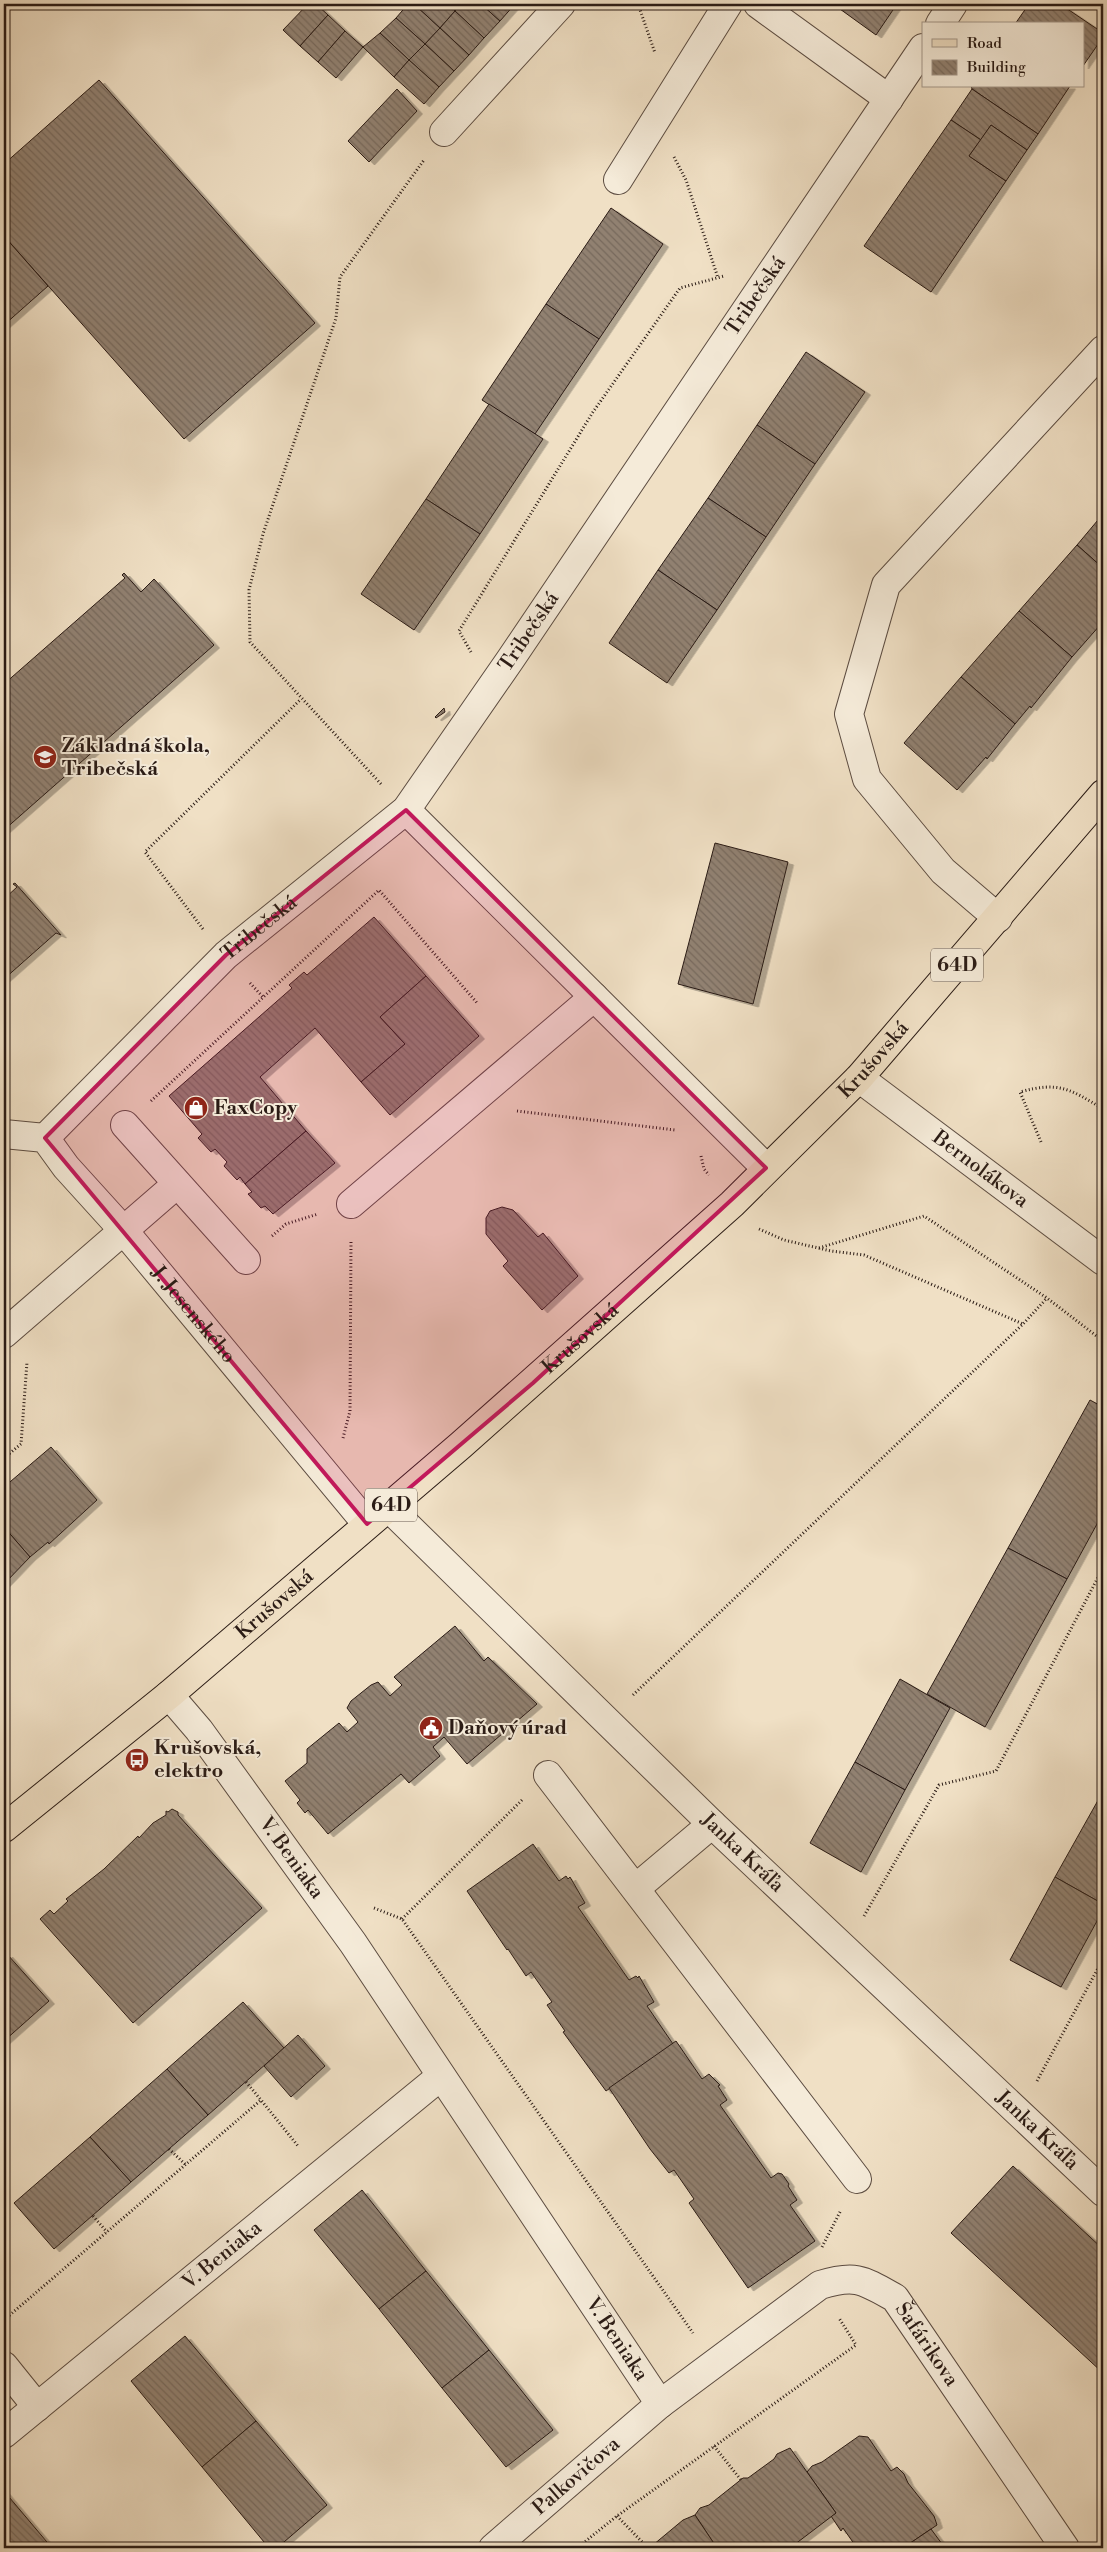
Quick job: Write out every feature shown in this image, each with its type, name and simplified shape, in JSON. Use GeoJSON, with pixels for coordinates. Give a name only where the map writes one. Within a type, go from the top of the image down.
{"type":"FeatureCollection","features":[{"type":"Feature","properties":{"kind":"main road","name":"Krušovská"},"geometry":{"type":"LineString","coordinates":[[4,1828],[170,1695],[533,1383],[732,1204],[766,1168],[859,1078],[1103,794]]}},
{"type":"Feature","properties":{"kind":"street"},"geometry":{"type":"LineString","coordinates":[[444,132],[561,4]]}},
{"type":"Feature","properties":{"kind":"street"},"geometry":{"type":"LineString","coordinates":[[618,180],[728,4]]}},
{"type":"Feature","properties":{"kind":"street"},"geometry":{"type":"LineString","coordinates":[[758,4],[889,99]]}},
{"type":"Feature","properties":{"kind":"street"},"geometry":{"type":"LineString","coordinates":[[941,22],[953,4]]}},
{"type":"Feature","properties":{"kind":"street","name":"Tribečská"},"geometry":{"type":"LineString","coordinates":[[45,1138],[226,955],[406,810],[516,652],[922,50]]}},
{"type":"Feature","properties":{"kind":"street"},"geometry":{"type":"LineString","coordinates":[[998,918],[943,871],[867,778],[849,714],[886,585],[1103,350]]}},
{"type":"Feature","properties":{"kind":"street"},"geometry":{"type":"LineString","coordinates":[[406,810],[766,1168]]}},
{"type":"Feature","properties":{"kind":"street"},"geometry":{"type":"LineString","coordinates":[[351,1204],[594,997]]}},
{"type":"Feature","properties":{"kind":"street","name":"Bernolákova"},"geometry":{"type":"LineString","coordinates":[[859,1078],[1103,1261]]}},
{"type":"Feature","properties":{"kind":"street"},"geometry":{"type":"LineString","coordinates":[[125,1125],[246,1260]]}},
{"type":"Feature","properties":{"kind":"street"},"geometry":{"type":"LineString","coordinates":[[4,1134],[45,1138]]}},
{"type":"Feature","properties":{"kind":"street","name":"J. Jesenského"},"geometry":{"type":"LineString","coordinates":[[45,1138],[66,1167],[124,1231],[368,1524]]}},
{"type":"Feature","properties":{"kind":"street"},"geometry":{"type":"LineString","coordinates":[[4,1334],[177,1184]]}},
{"type":"Feature","properties":{"kind":"street","name":"Janka Kráľa"},"geometry":{"type":"LineString","coordinates":[[388,1507],[712,1824],[1103,2192]]}},
{"type":"Feature","properties":{"kind":"street","name":"V. Beniaka"},"geometry":{"type":"LineString","coordinates":[[170,1695],[199,1730],[353,1943],[660,2404]]}},
{"type":"Feature","properties":{"kind":"street"},"geometry":{"type":"LineString","coordinates":[[548,1775],[856,2179]]}},
{"type":"Feature","properties":{"kind":"street"},"geometry":{"type":"LineString","coordinates":[[636,1888],[712,1824]]}},
{"type":"Feature","properties":{"kind":"street","name":"V. Beniaka"},"geometry":{"type":"LineString","coordinates":[[4,2434],[441,2076]]}},
{"type":"Feature","properties":{"kind":"street","name":"Šafárikova"},"geometry":{"type":"LineString","coordinates":[[660,2404],[820,2285],[844,2278],[868,2283],[895,2298],[1065,2548]]}},
{"type":"Feature","properties":{"kind":"street"},"geometry":{"type":"LineString","coordinates":[[4,2366],[37,2407]]}},
{"type":"Feature","properties":{"kind":"street","name":"Palkovičova"},"geometry":{"type":"LineString","coordinates":[[493,2548],[660,2404]]}},
{"type":"Feature","properties":{"kind":"path"},"geometry":{"type":"LineString","coordinates":[[655,121],[686,180],[718,278]]}},
{"type":"Feature","properties":{"kind":"path"},"geometry":{"type":"LineString","coordinates":[[406,810],[250,642],[249,590],[262,534],[336,318],[340,277],[444,132]]}},
{"type":"Feature","properties":{"kind":"path"},"geometry":{"type":"LineString","coordinates":[[472,654],[459,631],[593,412],[680,288],[729,274]]}},
{"type":"Feature","properties":{"kind":"path"},"geometry":{"type":"LineString","coordinates":[[203,929],[145,852],[301,699]]}},
{"type":"Feature","properties":{"kind":"path"},"geometry":{"type":"LineString","coordinates":[[125,1125],[378,890],[478,1004]]}},
{"type":"Feature","properties":{"kind":"path"},"geometry":{"type":"LineString","coordinates":[[241,987],[248,980],[263,997]]}},
{"type":"Feature","properties":{"kind":"path"},"geometry":{"type":"LineString","coordinates":[[1041,1142],[1020,1092],[1044,1086],[1072,1090],[1103,1109]]}},
{"type":"Feature","properties":{"kind":"path"},"geometry":{"type":"LineString","coordinates":[[467,1105],[682,1131]]}},
{"type":"Feature","properties":{"kind":"path"},"geometry":{"type":"LineString","coordinates":[[701,1154],[704,1168]]}},
{"type":"Feature","properties":{"kind":"path"},"geometry":{"type":"LineString","coordinates":[[340,1447],[350,1411],[351,1204]]}},
{"type":"Feature","properties":{"kind":"path"},"geometry":{"type":"LineString","coordinates":[[818,1248],[924,1216],[1047,1298],[1103,1341]]}},
{"type":"Feature","properties":{"kind":"path"},"geometry":{"type":"LineString","coordinates":[[762,1231],[784,1240],[818,1248],[864,1255],[1023,1324]]}},
{"type":"Feature","properties":{"kind":"path"},"geometry":{"type":"LineString","coordinates":[[606,1721],[1023,1324],[1047,1298]]}},
{"type":"Feature","properties":{"kind":"path"},"geometry":{"type":"LineString","coordinates":[[4,1458],[21,1444],[28,1355]]}},
{"type":"Feature","properties":{"kind":"path"},"geometry":{"type":"LineString","coordinates":[[863,1918],[939,1785],[996,1771],[1103,1568]]}},
{"type":"Feature","properties":{"kind":"path"},"geometry":{"type":"LineString","coordinates":[[402,1919],[548,1775]]}},
{"type":"Feature","properties":{"kind":"path"},"geometry":{"type":"LineString","coordinates":[[369,1906],[402,1919],[696,2338]]}},
{"type":"Feature","properties":{"kind":"path"},"geometry":{"type":"LineString","coordinates":[[1037,2081],[1103,1959]]}},
{"type":"Feature","properties":{"kind":"path"},"geometry":{"type":"LineString","coordinates":[[246,2082],[321,2174]]}},
{"type":"Feature","properties":{"kind":"path"},"geometry":{"type":"LineString","coordinates":[[4,2320],[261,2100]]}},
{"type":"Feature","properties":{"kind":"path"},"geometry":{"type":"LineString","coordinates":[[170,2149],[186,2165]]}},
{"type":"Feature","properties":{"kind":"path"},"geometry":{"type":"LineString","coordinates":[[822,2248],[856,2179]]}},
{"type":"Feature","properties":{"kind":"path"},"geometry":{"type":"LineString","coordinates":[[93,2216],[107,2232]]}},
{"type":"Feature","properties":{"kind":"path"},"geometry":{"type":"LineString","coordinates":[[577,2548],[617,2516],[856,2345]]}},
{"type":"Feature","properties":{"kind":"path"},"geometry":{"type":"LineString","coordinates":[[714,2446],[741,2480]]}},
{"type":"Feature","properties":{"kind":"path"},"geometry":{"type":"LineString","coordinates":[[617,2516],[646,2546]]}},
{"type":"Feature","properties":{"kind":"highlighted area"},"geometry":{"type":"Polygon","coordinates":[[[406,810],[766,1168],[533,1383],[367,1524],[45,1138],[226,955],[406,810]]]}},
{"type":"Feature","properties":{"kind":"building"},"geometry":{"type":"Polygon","coordinates":[[[308,4],[316,4],[328,15],[300,46],[283,30],[308,4]]]}},
{"type":"Feature","properties":{"kind":"building"},"geometry":{"type":"Polygon","coordinates":[[[408,4],[414,4],[440,28],[425,44],[396,18],[408,4]]]}},
{"type":"Feature","properties":{"kind":"building"},"geometry":{"type":"Polygon","coordinates":[[[414,4],[448,4],[455,11],[440,28],[414,4]]]}},
{"type":"Feature","properties":{"kind":"building"},"geometry":{"type":"Polygon","coordinates":[[[448,4],[462,4],[455,11],[448,4]]]}},
{"type":"Feature","properties":{"kind":"building"},"geometry":{"type":"Polygon","coordinates":[[[462,4],[481,4],[500,21],[484,38],[455,11],[462,4]]]}},
{"type":"Feature","properties":{"kind":"building"},"geometry":{"type":"Polygon","coordinates":[[[481,4],[515,4],[500,21],[481,4]]]}},
{"type":"Feature","properties":{"kind":"building"},"geometry":{"type":"Polygon","coordinates":[[[833,4],[897,4],[876,35],[833,4]]]}},
{"type":"Feature","properties":{"kind":"building"},"geometry":{"type":"Polygon","coordinates":[[[1029,4],[1060,4],[1103,33],[1103,37],[1084,65],[1084,22],[1016,22],[1029,4]]]}},
{"type":"Feature","properties":{"kind":"building"},"geometry":{"type":"Polygon","coordinates":[[[455,11],[484,38],[469,55],[440,28],[455,11]]]}},
{"type":"Feature","properties":{"kind":"building"},"geometry":{"type":"Polygon","coordinates":[[[328,15],[345,31],[318,62],[300,46],[328,15]]]}},
{"type":"Feature","properties":{"kind":"building"},"geometry":{"type":"Polygon","coordinates":[[[396,18],[425,44],[409,60],[380,33],[396,18]]]}},
{"type":"Feature","properties":{"kind":"building"},"geometry":{"type":"Polygon","coordinates":[[[440,28],[469,55],[454,71],[425,44],[440,28]]]}},
{"type":"Feature","properties":{"kind":"building"},"geometry":{"type":"Polygon","coordinates":[[[345,31],[363,47],[336,78],[318,62],[345,31]]]}},
{"type":"Feature","properties":{"kind":"building"},"geometry":{"type":"Polygon","coordinates":[[[380,33],[409,60],[394,77],[363,47],[380,33]]]}},
{"type":"Feature","properties":{"kind":"building"},"geometry":{"type":"Polygon","coordinates":[[[425,44],[454,71],[439,87],[409,60],[425,44]]]}},
{"type":"Feature","properties":{"kind":"building"},"geometry":{"type":"Polygon","coordinates":[[[409,60],[439,87],[424,104],[394,77],[409,60]]]}},
{"type":"Feature","properties":{"kind":"building"},"geometry":{"type":"Polygon","coordinates":[[[99,80],[315,323],[184,439],[4,236],[4,164],[99,80]]]}},
{"type":"Feature","properties":{"kind":"building"},"geometry":{"type":"Polygon","coordinates":[[[972,88],[1069,88],[1038,134],[972,88]]]}},
{"type":"Feature","properties":{"kind":"building"},"geometry":{"type":"Polygon","coordinates":[[[397,89],[417,111],[369,162],[348,141],[397,89]]]}},
{"type":"Feature","properties":{"kind":"building"},"geometry":{"type":"Polygon","coordinates":[[[972,89],[1038,134],[1027,150],[991,125],[981,140],[951,120],[972,89]]]}},
{"type":"Feature","properties":{"kind":"building"},"geometry":{"type":"Polygon","coordinates":[[[951,120],[981,140],[969,156],[1006,181],[931,292],[864,246],[951,120]]]}},
{"type":"Feature","properties":{"kind":"building"},"geometry":{"type":"Polygon","coordinates":[[[991,125],[1027,150],[1006,181],[969,156],[991,125]]]}},
{"type":"Feature","properties":{"kind":"building"},"geometry":{"type":"Polygon","coordinates":[[[611,208],[663,244],[599,339],[546,304],[611,208]]]}},
{"type":"Feature","properties":{"kind":"building"},"geometry":{"type":"Polygon","coordinates":[[[4,236],[48,286],[4,325],[4,236]]]}},
{"type":"Feature","properties":{"kind":"building"},"geometry":{"type":"Polygon","coordinates":[[[546,304],[599,339],[535,434],[482,400],[546,304]]]}},
{"type":"Feature","properties":{"kind":"building"},"geometry":{"type":"Polygon","coordinates":[[[806,352],[865,392],[815,464],[757,425],[806,352]]]}},
{"type":"Feature","properties":{"kind":"building"},"geometry":{"type":"Polygon","coordinates":[[[489,404],[543,439],[480,534],[426,499],[489,404]]]}},
{"type":"Feature","properties":{"kind":"building"},"geometry":{"type":"Polygon","coordinates":[[[757,425],[815,464],[766,537],[708,498],[757,425]]]}},
{"type":"Feature","properties":{"kind":"building"},"geometry":{"type":"Polygon","coordinates":[[[708,498],[766,537],[717,610],[658,570],[708,498]]]}},
{"type":"Feature","properties":{"kind":"building"},"geometry":{"type":"Polygon","coordinates":[[[426,499],[480,534],[414,630],[361,594],[426,499]]]}},
{"type":"Feature","properties":{"kind":"building"},"geometry":{"type":"Polygon","coordinates":[[[1103,514],[1103,568],[1077,545],[1103,514]]]}},
{"type":"Feature","properties":{"kind":"building"},"geometry":{"type":"Polygon","coordinates":[[[1077,545],[1103,568],[1103,625],[1101,624],[1072,657],[1019,611],[1077,545]]]}},
{"type":"Feature","properties":{"kind":"building"},"geometry":{"type":"Polygon","coordinates":[[[658,570],[717,610],[667,683],[609,643],[658,570]]]}},
{"type":"Feature","properties":{"kind":"building","name":"Základná škola, Tribečská"},"geometry":{"type":"Polygon","coordinates":[[[124,573],[141,592],[154,579],[214,645],[4,830],[4,684],[125,578],[122,575],[124,573]]]}},
{"type":"Feature","properties":{"kind":"building"},"geometry":{"type":"Polygon","coordinates":[[[1019,611],[1072,657],[1031,708],[1030,706],[1015,724],[961,677],[1019,611]]]}},
{"type":"Feature","properties":{"kind":"building"},"geometry":{"type":"Polygon","coordinates":[[[961,677],[1015,724],[987,759],[986,757],[957,790],[904,743],[961,677]]]}},
{"type":"Feature","properties":{"kind":"building"},"geometry":{"type":"Polygon","coordinates":[[[444,708],[445,712],[436,718],[435,717],[444,708]]]}},
{"type":"Feature","properties":{"kind":"building"},"geometry":{"type":"Polygon","coordinates":[[[715,843],[788,862],[753,1004],[678,984],[715,843]]]}},
{"type":"Feature","properties":{"kind":"building"},"geometry":{"type":"Polygon","coordinates":[[[15,883],[61,935],[56,933],[4,979],[4,899],[17,887],[13,884],[15,883]]]}},
{"type":"Feature","properties":{"kind":"building"},"geometry":{"type":"Polygon","coordinates":[[[374,917],[426,976],[380,1017],[405,1044],[361,1082],[315,1028],[260,1077],[306,1131],[245,1184],[240,1177],[237,1180],[224,1166],[227,1162],[215,1149],[211,1152],[198,1138],[202,1134],[169,1096],[292,988],[289,985],[304,972],[307,975],[374,917]]]}},
{"type":"Feature","properties":{"kind":"building"},"geometry":{"type":"Polygon","coordinates":[[[426,976],[479,1036],[390,1115],[361,1082],[405,1044],[380,1017],[426,976]]]}},
{"type":"Feature","properties":{"kind":"building"},"geometry":{"type":"Polygon","coordinates":[[[306,1131],[335,1163],[273,1214],[265,1206],[261,1208],[248,1194],[252,1192],[245,1184],[306,1131]]]}},
{"type":"Feature","properties":{"kind":"building"},"geometry":{"type":"Polygon","coordinates":[[[502,1207],[513,1210],[538,1237],[543,1233],[578,1276],[542,1310],[503,1266],[508,1261],[486,1234],[486,1218],[490,1211],[502,1207]]]}},
{"type":"Feature","properties":{"kind":"building"},"geometry":{"type":"Polygon","coordinates":[[[1090,1400],[1103,1407],[1103,1513],[1067,1579],[1008,1548],[1090,1400]]]}},
{"type":"Feature","properties":{"kind":"building"},"geometry":{"type":"Polygon","coordinates":[[[51,1447],[97,1500],[49,1544],[48,1542],[30,1557],[4,1527],[4,1487],[51,1447]]]}},
{"type":"Feature","properties":{"kind":"building"},"geometry":{"type":"Polygon","coordinates":[[[4,1527],[30,1557],[4,1584],[4,1527]]]}},
{"type":"Feature","properties":{"kind":"building"},"geometry":{"type":"Polygon","coordinates":[[[1008,1548],[1067,1579],[985,1727],[927,1694],[1008,1548]]]}},
{"type":"Feature","properties":{"kind":"building","name":"Daňový úrad"},"geometry":{"type":"Polygon","coordinates":[[[455,1626],[484,1661],[488,1657],[537,1704],[467,1764],[444,1737],[433,1747],[440,1756],[409,1783],[401,1774],[328,1834],[308,1810],[305,1813],[297,1803],[300,1800],[285,1781],[307,1763],[307,1749],[339,1723],[347,1732],[358,1722],[347,1708],[351,1701],[371,1685],[378,1682],[390,1696],[402,1685],[394,1677],[455,1626]]]}},
{"type":"Feature","properties":{"kind":"building"},"geometry":{"type":"Polygon","coordinates":[[[900,1679],[950,1708],[905,1790],[855,1762],[900,1679]]]}},
{"type":"Feature","properties":{"kind":"building"},"geometry":{"type":"Polygon","coordinates":[[[855,1762],[905,1790],[861,1872],[810,1843],[855,1762]]]}},
{"type":"Feature","properties":{"kind":"building"},"geometry":{"type":"Polygon","coordinates":[[[1101,1795],[1103,1796],[1103,1904],[1055,1877],[1101,1795]]]}},
{"type":"Feature","properties":{"kind":"building"},"geometry":{"type":"Polygon","coordinates":[[[172,1809],[178,1812],[178,1815],[262,1908],[133,2023],[40,1919],[50,1910],[54,1914],[68,1901],[66,1899],[104,1869],[153,1823],[166,1815],[166,1811],[168,1812],[172,1809]]]}},
{"type":"Feature","properties":{"kind":"building"},"geometry":{"type":"Polygon","coordinates":[[[533,1844],[559,1881],[566,1876],[568,1879],[570,1877],[585,1903],[578,1907],[629,1980],[639,1976],[654,2002],[647,2006],[673,2044],[606,2091],[563,2032],[565,2031],[547,2005],[552,2002],[531,1972],[526,1976],[467,1891],[533,1844]]]}},
{"type":"Feature","properties":{"kind":"building"},"geometry":{"type":"Polygon","coordinates":[[[1055,1877],[1103,1904],[1103,1910],[1061,1987],[1010,1960],[1055,1877]]]}},
{"type":"Feature","properties":{"kind":"building"},"geometry":{"type":"Polygon","coordinates":[[[7,1954],[49,2001],[4,2041],[4,1958],[7,1954]]]}},
{"type":"Feature","properties":{"kind":"building"},"geometry":{"type":"Polygon","coordinates":[[[243,2002],[284,2048],[208,2115],[167,2069],[243,2002]]]}},
{"type":"Feature","properties":{"kind":"building"},"geometry":{"type":"Polygon","coordinates":[[[298,2035],[325,2066],[291,2097],[264,2066],[298,2035]]]}},
{"type":"Feature","properties":{"kind":"building"},"geometry":{"type":"Polygon","coordinates":[[[676,2041],[702,2079],[709,2074],[720,2085],[718,2086],[727,2100],[720,2105],[771,2178],[778,2173],[782,2174],[789,2184],[788,2186],[797,2200],[790,2205],[815,2241],[748,2288],[689,2203],[694,2199],[674,2170],[669,2173],[650,2149],[609,2088],[676,2041]]]}},
{"type":"Feature","properties":{"kind":"building"},"geometry":{"type":"Polygon","coordinates":[[[167,2069],[208,2115],[131,2182],[90,2137],[167,2069]]]}},
{"type":"Feature","properties":{"kind":"building"},"geometry":{"type":"Polygon","coordinates":[[[90,2137],[131,2182],[54,2249],[14,2203],[90,2137]]]}},
{"type":"Feature","properties":{"kind":"building"},"geometry":{"type":"Polygon","coordinates":[[[1013,2166],[1103,2249],[1103,2373],[951,2233],[1013,2166]]]}},
{"type":"Feature","properties":{"kind":"building"},"geometry":{"type":"Polygon","coordinates":[[[362,2190],[426,2271],[379,2309],[314,2230],[362,2190]]]}},
{"type":"Feature","properties":{"kind":"building"},"geometry":{"type":"Polygon","coordinates":[[[426,2271],[489,2350],[442,2388],[379,2309],[426,2271]]]}},
{"type":"Feature","properties":{"kind":"building"},"geometry":{"type":"Polygon","coordinates":[[[185,2336],[256,2421],[202,2467],[131,2381],[185,2336]]]}},
{"type":"Feature","properties":{"kind":"building"},"geometry":{"type":"Polygon","coordinates":[[[489,2350],[553,2430],[506,2467],[442,2388],[489,2350]]]}},
{"type":"Feature","properties":{"kind":"building"},"geometry":{"type":"Polygon","coordinates":[[[256,2421],[327,2505],[277,2548],[269,2548],[202,2467],[256,2421]]]}},
{"type":"Feature","properties":{"kind":"building"},"geometry":{"type":"Polygon","coordinates":[[[859,2436],[868,2437],[891,2471],[897,2467],[904,2474],[908,2483],[934,2516],[937,2525],[903,2548],[857,2548],[843,2528],[841,2531],[831,2516],[836,2513],[807,2472],[812,2466],[822,2462],[859,2436]]]}},
{"type":"Feature","properties":{"kind":"building"},"geometry":{"type":"Polygon","coordinates":[[[790,2448],[836,2513],[790,2548],[717,2548],[695,2515],[700,2508],[709,2505],[743,2478],[748,2478],[774,2459],[777,2454],[790,2448]]]}},
{"type":"Feature","properties":{"kind":"building"},"geometry":{"type":"Polygon","coordinates":[[[4,2491],[52,2548],[4,2548],[4,2491]]]}},
{"type":"Feature","properties":{"kind":"building"},"geometry":{"type":"Polygon","coordinates":[[[695,2515],[717,2548],[644,2548],[653,2545],[683,2520],[695,2515]]]}},
{"type":"Feature","properties":{"kind":"building"},"geometry":{"type":"Polygon","coordinates":[[[931,2529],[945,2548],[903,2548],[931,2529]]]}},
{"type":"Feature","properties":{"kind":"place","name":"Základná škola, Tribečská"},"geometry":{"type":"Point","coordinates":[45,757]}},
{"type":"Feature","properties":{"kind":"place","name":"FaxCopy"},"geometry":{"type":"Point","coordinates":[196,1108]}},
{"type":"Feature","properties":{"kind":"place","name":"Daňový úrad"},"geometry":{"type":"Point","coordinates":[431,1728]}},
{"type":"Feature","properties":{"kind":"place","name":"Krušovská, elektro"},"geometry":{"type":"Point","coordinates":[137,1760]}}]}
